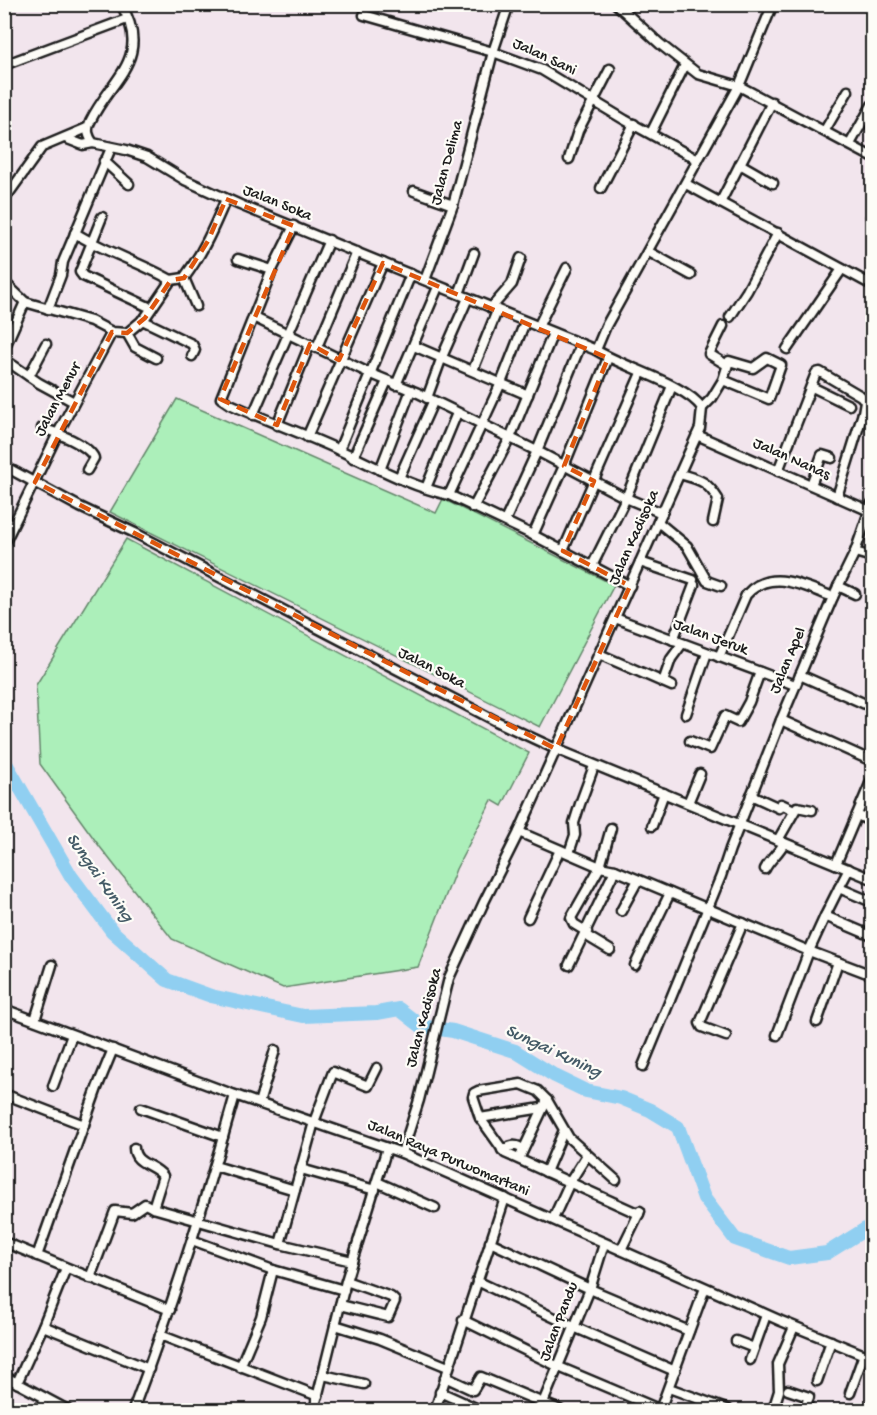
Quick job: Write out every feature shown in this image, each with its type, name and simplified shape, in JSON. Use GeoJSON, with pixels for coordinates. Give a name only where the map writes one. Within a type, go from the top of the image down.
{"type":"FeatureCollection","features":[{"type":"Feature","properties":{"kind":"street"},"geometry":{"type":"LineString","coordinates":[[93,144],[88,137],[87,128],[93,115],[127,66],[133,51],[133,37],[121,4]]}},
{"type":"Feature","properties":{"kind":"street","name":"Jalan Delima"},"geometry":{"type":"LineString","coordinates":[[425,280],[453,205],[493,52],[509,4]]}},
{"type":"Feature","properties":{"kind":"street"},"geometry":{"type":"LineString","coordinates":[[616,4],[698,74],[739,86],[873,157]]}},
{"type":"Feature","properties":{"kind":"street"},"geometry":{"type":"LineString","coordinates":[[723,380],[769,399],[781,365],[767,358],[753,368],[729,362],[723,380],[712,398],[702,408],[689,395],[608,358],[596,350],[606,326],[739,86],[773,4]]}},
{"type":"Feature","properties":{"kind":"street","name":"Jalan Sani"},"geometry":{"type":"LineString","coordinates":[[364,15],[493,52],[542,70],[698,160]]}},
{"type":"Feature","properties":{"kind":"street"},"geometry":{"type":"LineString","coordinates":[[4,65],[127,20]]}},
{"type":"Feature","properties":{"kind":"street"},"geometry":{"type":"LineString","coordinates":[[651,133],[685,65]]}},
{"type":"Feature","properties":{"kind":"street"},"geometry":{"type":"LineString","coordinates":[[569,159],[578,131],[610,69]]}},
{"type":"Feature","properties":{"kind":"street"},"geometry":{"type":"LineString","coordinates":[[825,130],[848,92]]}},
{"type":"Feature","properties":{"kind":"street"},"geometry":{"type":"LineString","coordinates":[[720,203],[772,102]]}},
{"type":"Feature","properties":{"kind":"street"},"geometry":{"type":"LineString","coordinates":[[850,144],[872,105]]}},
{"type":"Feature","properties":{"kind":"street"},"geometry":{"type":"LineString","coordinates":[[601,188],[634,124]]}},
{"type":"Feature","properties":{"kind":"street"},"geometry":{"type":"LineString","coordinates":[[4,200],[7,190],[42,147],[87,128]]}},
{"type":"Feature","properties":{"kind":"street","name":"Jalan Soka"},"geometry":{"type":"LineString","coordinates":[[65,138],[83,145],[93,144],[147,157],[185,180],[225,199],[596,350]]}},
{"type":"Feature","properties":{"kind":"street"},"geometry":{"type":"LineString","coordinates":[[48,309],[75,233],[111,148]]}},
{"type":"Feature","properties":{"kind":"street"},"geometry":{"type":"LineString","coordinates":[[104,161],[129,184]]}},
{"type":"Feature","properties":{"kind":"street"},"geometry":{"type":"LineString","coordinates":[[740,164],[772,183]]}},
{"type":"Feature","properties":{"kind":"street"},"geometry":{"type":"LineString","coordinates":[[686,184],[873,285]]}},
{"type":"Feature","properties":{"kind":"street"},"geometry":{"type":"LineString","coordinates":[[414,191],[453,205]]}},
{"type":"Feature","properties":{"kind":"street"},"geometry":{"type":"LineString","coordinates":[[75,233],[92,243],[151,268],[171,280],[184,278],[208,241],[225,199]]}},
{"type":"Feature","properties":{"kind":"street"},"geometry":{"type":"LineString","coordinates":[[102,217],[80,269],[83,276],[151,308]]}},
{"type":"Feature","properties":{"kind":"street"},"geometry":{"type":"LineString","coordinates":[[294,226],[272,270],[221,398],[253,415],[339,450],[380,470],[449,495],[533,535],[630,586]]}},
{"type":"Feature","properties":{"kind":"street"},"geometry":{"type":"LineString","coordinates":[[730,317],[747,291],[778,233]]}},
{"type":"Feature","properties":{"kind":"street"},"geometry":{"type":"LineString","coordinates":[[253,415],[329,240]]}},
{"type":"Feature","properties":{"kind":"street"},"geometry":{"type":"LineString","coordinates":[[277,425],[357,252]]}},
{"type":"Feature","properties":{"kind":"street"},"geometry":{"type":"LineString","coordinates":[[649,252],[691,275]]}},
{"type":"Feature","properties":{"kind":"street"},"geometry":{"type":"LineString","coordinates":[[459,294],[474,253]]}},
{"type":"Feature","properties":{"kind":"street"},"geometry":{"type":"LineString","coordinates":[[238,258],[272,270]]}},
{"type":"Feature","properties":{"kind":"street"},"geometry":{"type":"LineString","coordinates":[[473,370],[494,310],[512,284],[521,258]]}},
{"type":"Feature","properties":{"kind":"street"},"geometry":{"type":"LineString","coordinates":[[307,437],[383,263]]}},
{"type":"Feature","properties":{"kind":"street"},"geometry":{"type":"LineString","coordinates":[[538,327],[567,268]]}},
{"type":"Feature","properties":{"kind":"street"},"geometry":{"type":"LineString","coordinates":[[787,349],[842,269]]}},
{"type":"Feature","properties":{"kind":"street"},"geometry":{"type":"LineString","coordinates":[[339,450],[411,274]]}},
{"type":"Feature","properties":{"kind":"street"},"geometry":{"type":"LineString","coordinates":[[184,278],[196,306]]}},
{"type":"Feature","properties":{"kind":"street"},"geometry":{"type":"LineString","coordinates":[[4,282],[25,302],[91,321],[112,332],[127,333],[142,320],[171,280]]}},
{"type":"Feature","properties":{"kind":"street"},"geometry":{"type":"LineString","coordinates":[[353,458],[414,346],[438,287]]}},
{"type":"Feature","properties":{"kind":"street"},"geometry":{"type":"LineString","coordinates":[[399,478],[430,400],[442,357],[468,298]]}},
{"type":"Feature","properties":{"kind":"street"},"geometry":{"type":"LineString","coordinates":[[4,350],[25,302]]}},
{"type":"Feature","properties":{"kind":"street"},"geometry":{"type":"LineString","coordinates":[[253,317],[369,373],[411,390],[537,451],[626,498],[662,513]]}},
{"type":"Feature","properties":{"kind":"street"},"geometry":{"type":"LineString","coordinates":[[142,320],[192,344],[195,350],[192,356]]}},
{"type":"Feature","properties":{"kind":"street"},"geometry":{"type":"LineString","coordinates":[[449,495],[501,383],[525,322]]}},
{"type":"Feature","properties":{"kind":"street"},"geometry":{"type":"LineString","coordinates":[[723,326],[710,354],[727,365]]}},
{"type":"Feature","properties":{"kind":"street","name":"Jalan Menur"},"geometry":{"type":"LineString","coordinates":[[4,544],[58,433],[112,332]]}},
{"type":"Feature","properties":{"kind":"street"},"geometry":{"type":"LineString","coordinates":[[127,333],[135,347],[156,358]]}},
{"type":"Feature","properties":{"kind":"street"},"geometry":{"type":"LineString","coordinates":[[473,508],[510,438],[553,333]]}},
{"type":"Feature","properties":{"kind":"street"},"geometry":{"type":"LineString","coordinates":[[30,376],[46,344]]}},
{"type":"Feature","properties":{"kind":"street"},"geometry":{"type":"LineString","coordinates":[[504,521],[537,451],[581,344]]}},
{"type":"Feature","properties":{"kind":"street"},"geometry":{"type":"LineString","coordinates":[[414,346],[528,395]]}},
{"type":"Feature","properties":{"kind":"street"},"geometry":{"type":"LineString","coordinates":[[533,535],[608,358]]}},
{"type":"Feature","properties":{"kind":"street"},"geometry":{"type":"LineString","coordinates":[[4,359],[74,402]]}},
{"type":"Feature","properties":{"kind":"street"},"geometry":{"type":"LineString","coordinates":[[778,471],[816,374],[820,372],[864,398],[864,413],[837,497]]}},
{"type":"Feature","properties":{"kind":"street"},"geometry":{"type":"LineString","coordinates":[[563,551],[641,373]]}},
{"type":"Feature","properties":{"kind":"street"},"geometry":{"type":"LineString","coordinates":[[592,566],[626,498],[672,386]]}},
{"type":"Feature","properties":{"kind":"street"},"geometry":{"type":"LineString","coordinates":[[812,387],[849,405]]}},
{"type":"Feature","properties":{"kind":"street"},"geometry":{"type":"LineString","coordinates":[[380,470],[411,390]]}},
{"type":"Feature","properties":{"kind":"street","name":"Jalan Kadisoka"},"geometry":{"type":"LineString","coordinates":[[402,1153],[420,1100],[430,1049],[449,978],[519,832],[680,474],[697,435],[702,408]]}},
{"type":"Feature","properties":{"kind":"street"},"geometry":{"type":"LineString","coordinates":[[426,488],[457,413]]}},
{"type":"Feature","properties":{"kind":"street"},"geometry":{"type":"LineString","coordinates":[[864,413],[873,417]]}},
{"type":"Feature","properties":{"kind":"street"},"geometry":{"type":"LineString","coordinates":[[42,428],[58,433],[93,455],[94,458],[87,470]]}},
{"type":"Feature","properties":{"kind":"street","name":"Jalan Nanas"},"geometry":{"type":"LineString","coordinates":[[697,435],[837,497],[872,509]]}},
{"type":"Feature","properties":{"kind":"street"},"geometry":{"type":"LineString","coordinates":[[811,485],[822,455],[832,458]]}},
{"type":"Feature","properties":{"kind":"street","name":"Jalan Soka"},"geometry":{"type":"LineString","coordinates":[[4,466],[496,721],[594,766],[873,879]]}},
{"type":"Feature","properties":{"kind":"street"},"geometry":{"type":"LineString","coordinates":[[680,474],[710,486],[718,499],[713,522]]}},
{"type":"Feature","properties":{"kind":"street","name":"Jalan Apel"},"geometry":{"type":"LineString","coordinates":[[643,1066],[722,876],[751,795],[795,685],[872,509]]}},
{"type":"Feature","properties":{"kind":"street"},"geometry":{"type":"LineString","coordinates":[[658,522],[687,546],[707,582],[722,586]]}},
{"type":"Feature","properties":{"kind":"street"},"geometry":{"type":"LineString","coordinates":[[855,552],[873,557]]}},
{"type":"Feature","properties":{"kind":"street"},"geometry":{"type":"LineString","coordinates":[[640,562],[693,582],[673,640]]}},
{"type":"Feature","properties":{"kind":"street"},"geometry":{"type":"LineString","coordinates":[[719,657],[746,595],[753,587],[777,579],[790,580],[833,597]]}},
{"type":"Feature","properties":{"kind":"street"},"geometry":{"type":"LineString","coordinates":[[838,586],[855,594]]}},
{"type":"Feature","properties":{"kind":"street","name":"Jalan Jeruk"},"geometry":{"type":"LineString","coordinates":[[615,618],[795,685]]}},
{"type":"Feature","properties":{"kind":"street"},"geometry":{"type":"LineString","coordinates":[[663,682],[671,659],[682,644]]}},
{"type":"Feature","properties":{"kind":"street"},"geometry":{"type":"LineString","coordinates":[[686,714],[707,653]]}},
{"type":"Feature","properties":{"kind":"street"},"geometry":{"type":"LineString","coordinates":[[599,654],[672,686]]}},
{"type":"Feature","properties":{"kind":"street"},"geometry":{"type":"LineString","coordinates":[[690,741],[710,749],[725,716],[738,722],[749,702],[760,672]]}},
{"type":"Feature","properties":{"kind":"street"},"geometry":{"type":"LineString","coordinates":[[800,675],[873,707]]}},
{"type":"Feature","properties":{"kind":"street"},"geometry":{"type":"LineString","coordinates":[[781,720],[873,761]]}},
{"type":"Feature","properties":{"kind":"street"},"geometry":{"type":"LineString","coordinates":[[528,918],[574,837],[574,823],[594,766]]}},
{"type":"Feature","properties":{"kind":"street"},"geometry":{"type":"LineString","coordinates":[[688,803],[700,774]]}},
{"type":"Feature","properties":{"kind":"street"},"geometry":{"type":"LineString","coordinates":[[836,864],[856,815],[869,797],[873,779]]}},
{"type":"Feature","properties":{"kind":"street"},"geometry":{"type":"LineString","coordinates":[[652,826],[664,794]]}},
{"type":"Feature","properties":{"kind":"street"},"geometry":{"type":"LineString","coordinates":[[751,795],[779,808],[781,804],[794,810]]}},
{"type":"Feature","properties":{"kind":"street"},"geometry":{"type":"LineString","coordinates":[[765,869],[771,859],[779,853],[781,841],[794,810],[797,807],[812,810]]}},
{"type":"Feature","properties":{"kind":"street"},"geometry":{"type":"LineString","coordinates":[[856,815],[873,822]]}},
{"type":"Feature","properties":{"kind":"street"},"geometry":{"type":"LineString","coordinates":[[610,950],[574,924],[572,918],[600,867],[611,828]]}},
{"type":"Feature","properties":{"kind":"street"},"geometry":{"type":"LineString","coordinates":[[519,832],[600,867],[615,870],[808,951],[873,975]]}},
{"type":"Feature","properties":{"kind":"street"},"geometry":{"type":"LineString","coordinates":[[777,1035],[808,951],[849,869]]}},
{"type":"Feature","properties":{"kind":"street"},"geometry":{"type":"LineString","coordinates":[[569,965],[615,870]]}},
{"type":"Feature","properties":{"kind":"street"},"geometry":{"type":"LineString","coordinates":[[621,911],[638,880]]}},
{"type":"Feature","properties":{"kind":"street"},"geometry":{"type":"LineString","coordinates":[[839,888],[873,902]]}},
{"type":"Feature","properties":{"kind":"street"},"geometry":{"type":"LineString","coordinates":[[635,965],[670,893]]}},
{"type":"Feature","properties":{"kind":"street"},"geometry":{"type":"LineString","coordinates":[[825,916],[873,936]]}},
{"type":"Feature","properties":{"kind":"street"},"geometry":{"type":"LineString","coordinates":[[726,1036],[701,1027],[700,1023],[743,923]]}},
{"type":"Feature","properties":{"kind":"street"},"geometry":{"type":"LineString","coordinates":[[817,1022],[838,962]]}},
{"type":"Feature","properties":{"kind":"street"},"geometry":{"type":"LineString","coordinates":[[35,1020],[52,965]]}},
{"type":"Feature","properties":{"kind":"street","name":"Jalan Raya Purwomartani"},"geometry":{"type":"LineString","coordinates":[[4,1009],[236,1095],[402,1153],[766,1315],[868,1356]]}},
{"type":"Feature","properties":{"kind":"street"},"geometry":{"type":"LineString","coordinates":[[53,1086],[72,1035]]}},
{"type":"Feature","properties":{"kind":"street"},"geometry":{"type":"LineString","coordinates":[[37,1256],[113,1049]]}},
{"type":"Feature","properties":{"kind":"street"},"geometry":{"type":"LineString","coordinates":[[259,1103],[275,1050]]}},
{"type":"Feature","properties":{"kind":"street"},"geometry":{"type":"LineString","coordinates":[[280,1244],[314,1122],[333,1072],[369,1086],[377,1068]]}},
{"type":"Feature","properties":{"kind":"street"},"geometry":{"type":"LineString","coordinates":[[616,1180],[569,1138],[544,1104],[538,1091],[523,1084],[474,1093],[473,1097],[480,1118],[502,1150],[546,1172],[639,1212],[621,1250]]}},
{"type":"Feature","properties":{"kind":"street"},"geometry":{"type":"LineString","coordinates":[[4,1094],[84,1125]]}},
{"type":"Feature","properties":{"kind":"street"},"geometry":{"type":"LineString","coordinates":[[134,1410],[170,1310],[236,1095]]}},
{"type":"Feature","properties":{"kind":"street"},"geometry":{"type":"LineString","coordinates":[[480,1118],[544,1104]]}},
{"type":"Feature","properties":{"kind":"street"},"geometry":{"type":"LineString","coordinates":[[519,1159],[544,1104]]}},
{"type":"Feature","properties":{"kind":"street"},"geometry":{"type":"LineString","coordinates":[[141,1108],[223,1137]]}},
{"type":"Feature","properties":{"kind":"street"},"geometry":{"type":"LineString","coordinates":[[546,1172],[564,1130]]}},
{"type":"Feature","properties":{"kind":"street"},"geometry":{"type":"LineString","coordinates":[[502,1150],[513,1145],[523,1150]]}},
{"type":"Feature","properties":{"kind":"street"},"geometry":{"type":"LineString","coordinates":[[134,1148],[137,1159],[155,1168],[163,1176],[153,1208]]}},
{"type":"Feature","properties":{"kind":"street"},"geometry":{"type":"LineString","coordinates":[[316,1410],[345,1286],[387,1148]]}},
{"type":"Feature","properties":{"kind":"street"},"geometry":{"type":"LineString","coordinates":[[553,1219],[570,1182],[587,1155]]}},
{"type":"Feature","properties":{"kind":"street"},"geometry":{"type":"LineString","coordinates":[[215,1166],[295,1190]]}},
{"type":"Feature","properties":{"kind":"street"},"geometry":{"type":"LineString","coordinates":[[301,1169],[376,1186],[435,1208]]}},
{"type":"Feature","properties":{"kind":"street"},"geometry":{"type":"LineString","coordinates":[[435,1410],[505,1198]]}},
{"type":"Feature","properties":{"kind":"street"},"geometry":{"type":"LineString","coordinates":[[90,1278],[115,1211],[132,1213],[145,1204],[198,1222],[352,1261]]}},
{"type":"Feature","properties":{"kind":"street"},"geometry":{"type":"LineString","coordinates":[[192,1240],[273,1270],[391,1297],[395,1302],[388,1317],[340,1305]]}},
{"type":"Feature","properties":{"kind":"street"},"geometry":{"type":"LineString","coordinates":[[4,1242],[170,1310]]}},
{"type":"Feature","properties":{"kind":"street"},"geometry":{"type":"LineString","coordinates":[[490,1242],[590,1289],[689,1331]]}},
{"type":"Feature","properties":{"kind":"street","name":"Jalan Pandu"},"geometry":{"type":"LineString","coordinates":[[542,1407],[590,1289],[604,1244]]}},
{"type":"Feature","properties":{"kind":"street"},"geometry":{"type":"LineString","coordinates":[[17,1383],[66,1268]]}},
{"type":"Feature","properties":{"kind":"street"},"geometry":{"type":"LineString","coordinates":[[240,1367],[261,1317],[273,1270]]}},
{"type":"Feature","properties":{"kind":"street"},"geometry":{"type":"LineString","coordinates":[[477,1281],[675,1371]]}},
{"type":"Feature","properties":{"kind":"street"},"geometry":{"type":"LineString","coordinates":[[463,1320],[559,1366],[660,1410],[705,1288]]}},
{"type":"Feature","properties":{"kind":"street"},"geometry":{"type":"LineString","coordinates":[[750,1360],[766,1315]]}},
{"type":"Feature","properties":{"kind":"street"},"geometry":{"type":"LineString","coordinates":[[335,1325],[380,1339],[448,1367]]}},
{"type":"Feature","properties":{"kind":"street"},"geometry":{"type":"LineString","coordinates":[[43,1326],[148,1370]]}},
{"type":"Feature","properties":{"kind":"street"},"geometry":{"type":"LineString","coordinates":[[773,1410],[779,1391],[778,1364],[794,1327]]}},
{"type":"Feature","properties":{"kind":"street"},"geometry":{"type":"LineString","coordinates":[[160,1335],[318,1396]]}},
{"type":"Feature","properties":{"kind":"street"},"geometry":{"type":"LineString","coordinates":[[736,1341],[754,1348]]}},
{"type":"Feature","properties":{"kind":"street"},"geometry":{"type":"LineString","coordinates":[[817,1381],[831,1341]]}},
{"type":"Feature","properties":{"kind":"street"},"geometry":{"type":"LineString","coordinates":[[850,1393],[868,1356]]}},
{"type":"Feature","properties":{"kind":"street"},"geometry":{"type":"LineString","coordinates":[[323,1375],[364,1384]]}},
{"type":"Feature","properties":{"kind":"street"},"geometry":{"type":"LineString","coordinates":[[4,1376],[68,1410]]}},
{"type":"Feature","properties":{"kind":"street"},"geometry":{"type":"LineString","coordinates":[[445,1377],[473,1390],[481,1377],[542,1407],[560,1410]]}},
{"type":"Feature","properties":{"kind":"street"},"geometry":{"type":"LineString","coordinates":[[669,1388],[729,1410]]}},
{"type":"Feature","properties":{"kind":"street"},"geometry":{"type":"LineString","coordinates":[[788,1390],[808,1396],[804,1410]]}},
{"type":"Feature","properties":{"kind":"street"},"geometry":{"type":"LineString","coordinates":[[440,1392],[480,1410]]}},
{"type":"Feature","properties":{"kind":"street"},"geometry":{"type":"LineString","coordinates":[[40,1410],[45,1398]]}},
{"type":"Feature","properties":{"kind":"street"},"geometry":{"type":"LineString","coordinates":[[870,1410],[873,1404]]}},
{"type":"Feature","properties":{"kind":"highlighted area"},"geometry":{"type":"Polygon","coordinates":[[[226,199],[294,226],[220,399],[277,425],[310,344],[339,360],[383,263],[608,358],[564,466],[594,481],[563,551],[630,586],[556,749],[35,482],[112,332],[127,333],[145,318],[171,280],[184,278],[208,241],[226,199]]]}},
{"type":"Feature","properties":{"kind":"green space"},"geometry":{"type":"Polygon","coordinates":[[[177,399],[436,513],[443,499],[614,585],[540,727],[110,512],[177,399]]]}},
{"type":"Feature","properties":{"kind":"green space"},"geometry":{"type":"Polygon","coordinates":[[[126,539],[529,753],[502,806],[492,800],[456,869],[418,967],[283,988],[172,939],[100,847],[40,764],[36,685],[126,539]]]}},
{"type":"Feature","properties":{"kind":"waterway","name":"Sungai Kuning"},"geometry":{"type":"LineString","coordinates":[[4,760],[71,876],[112,931],[167,980],[211,996],[303,1016],[377,1013],[399,1009],[421,1026],[453,1031],[515,1051],[555,1076],[586,1091],[621,1098],[650,1110],[678,1127],[704,1198],[735,1239],[789,1258],[827,1253],[872,1225]]}}]}
